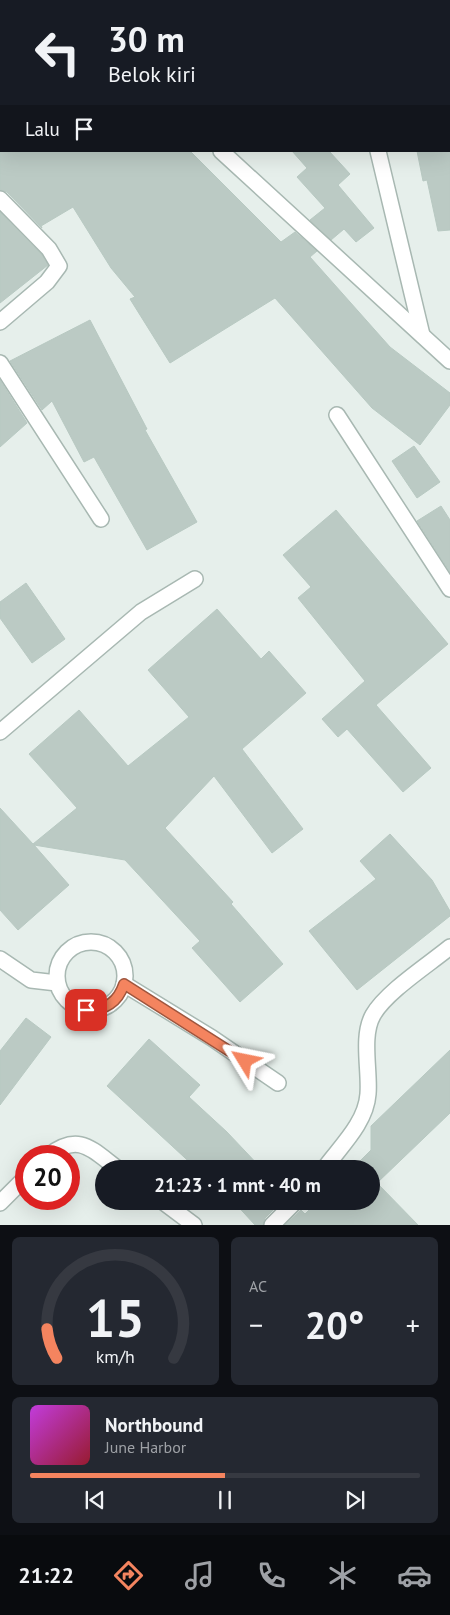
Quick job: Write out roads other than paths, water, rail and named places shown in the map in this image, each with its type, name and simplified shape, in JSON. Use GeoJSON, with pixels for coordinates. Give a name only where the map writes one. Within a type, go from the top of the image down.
{"type":"FeatureCollection","features":[{"type":"Feature","properties":{"kind":"street"},"geometry":{"type":"LineString","coordinates":[[222,152],[450,361]]}},
{"type":"Feature","properties":{"kind":"street"},"geometry":{"type":"LineString","coordinates":[[378,152],[422,335]]}},
{"type":"Feature","properties":{"kind":"street"},"geometry":{"type":"LineString","coordinates":[[0,200],[49,249],[59,266],[47,282],[0,322]]}},
{"type":"Feature","properties":{"kind":"street"},"geometry":{"type":"LineString","coordinates":[[0,363],[101,519]]}},
{"type":"Feature","properties":{"kind":"street"},"geometry":{"type":"LineString","coordinates":[[338,415],[450,589]]}},
{"type":"Feature","properties":{"kind":"street"},"geometry":{"type":"LineString","coordinates":[[0,732],[141,612],[195,579]]}},
{"type":"Feature","properties":{"kind":"street"},"geometry":{"type":"LineString","coordinates":[[87,941],[103,944],[117,953],[124,968],[124,984],[122,992],[111,1004],[95,1010],[86,1010],[71,1004],[60,991],[57,983],[58,967],[65,952],[79,943],[87,941]]}},
{"type":"Feature","properties":{"kind":"street"},"geometry":{"type":"LineString","coordinates":[[331,1160],[361,1120],[368,1096],[368,1030],[372,1016],[382,1002],[450,948]]}},
{"type":"Feature","properties":{"kind":"street"},"geometry":{"type":"LineString","coordinates":[[0,959],[31,980],[57,983]]}},
{"type":"Feature","properties":{"kind":"street"},"geometry":{"type":"LineString","coordinates":[[124,984],[212,1038],[278,1083]]}},
{"type":"Feature","properties":{"kind":"street"},"geometry":{"type":"LineString","coordinates":[[66,1145],[78,1143],[106,1160]]}},
{"type":"Feature","properties":{"kind":"street"},"geometry":{"type":"LineString","coordinates":[[0,1203],[15,1188]]}},
{"type":"Feature","properties":{"kind":"street"},"geometry":{"type":"LineString","coordinates":[[174,1210],[194,1225]]}},
{"type":"Feature","properties":{"kind":"street"},"geometry":{"type":"LineString","coordinates":[[272,1225],[287,1210]]}}]}
